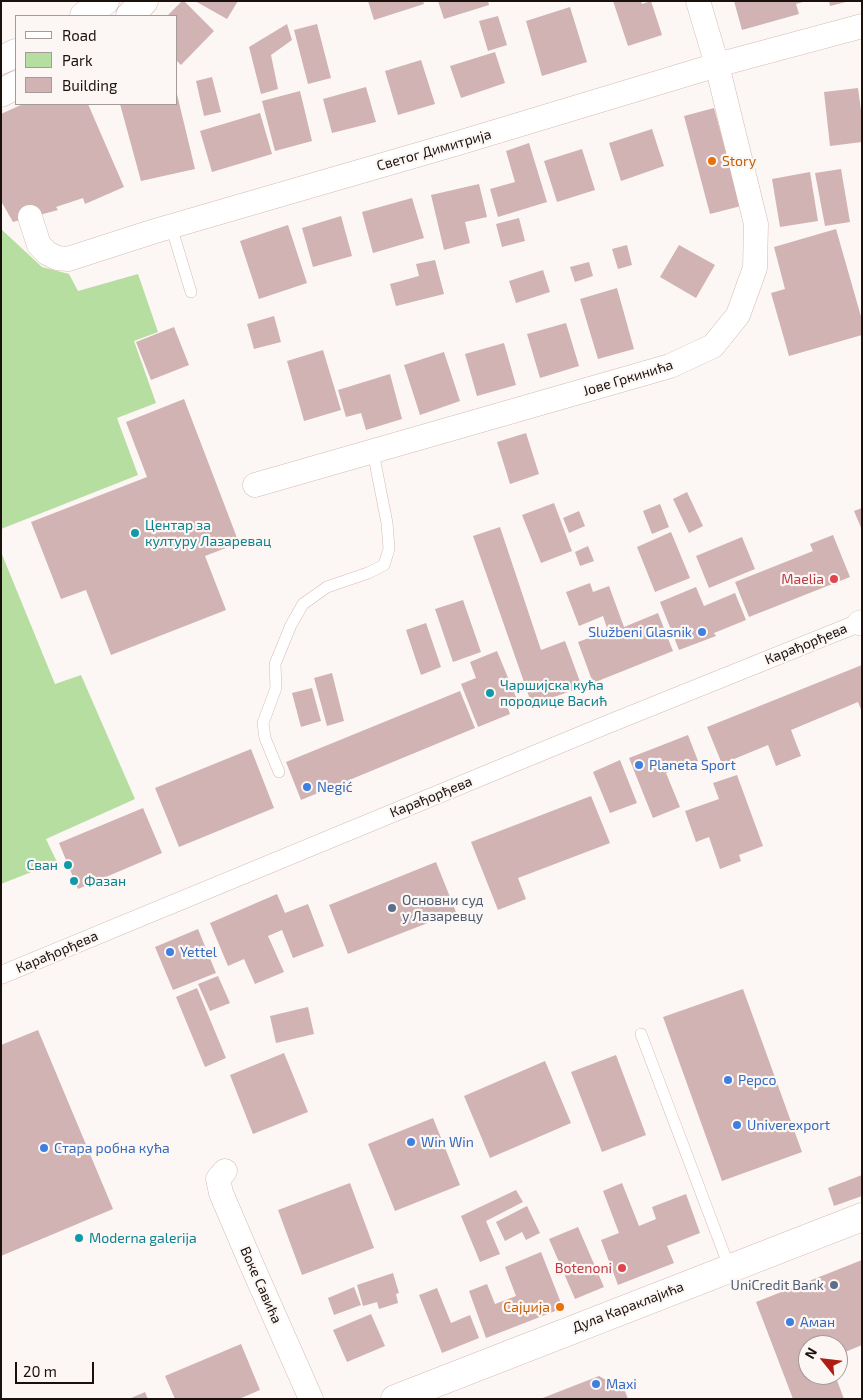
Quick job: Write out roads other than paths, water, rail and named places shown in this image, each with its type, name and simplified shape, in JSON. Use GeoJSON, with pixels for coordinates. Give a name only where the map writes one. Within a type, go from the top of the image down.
{"type":"FeatureCollection","features":[{"type":"Feature","properties":{"kind":"street"},"geometry":{"type":"LineString","coordinates":[[85,15],[105,1]]}},
{"type":"Feature","properties":{"kind":"street"},"geometry":{"type":"LineString","coordinates":[[131,15],[144,1]]}},
{"type":"Feature","properties":{"kind":"street","name":"Јове Гркинића"},"geometry":{"type":"LineString","coordinates":[[255,485],[670,366],[713,346],[738,314],[755,268],[756,224],[717,65],[698,1]]}},
{"type":"Feature","properties":{"kind":"street","name":"Светог Димитрија"},"geometry":{"type":"LineString","coordinates":[[30,217],[39,245],[47,253],[57,258],[68,258],[717,65],[862,26]]}},
{"type":"Feature","properties":{"kind":"street"},"geometry":{"type":"LineString","coordinates":[[1,60],[15,53]]}},
{"type":"Feature","properties":{"kind":"street"},"geometry":{"type":"LineString","coordinates":[[1,93],[15,86]]}},
{"type":"Feature","properties":{"kind":"street","name":"Карађорђева"},"geometry":{"type":"LineString","coordinates":[[1,975],[606,724],[860,623]]}},
{"type":"Feature","properties":{"kind":"street","name":"Воке Савића"},"geometry":{"type":"LineString","coordinates":[[225,1172],[218,1179],[222,1193],[254,1270],[312,1399]]}},
{"type":"Feature","properties":{"kind":"street","name":"Дула Караклајића"},"geometry":{"type":"LineString","coordinates":[[395,1399],[862,1217]]}},
{"type":"Feature","properties":{"kind":"lane"},"geometry":{"type":"LineString","coordinates":[[171,226],[191,292]]}},
{"type":"Feature","properties":{"kind":"lane"},"geometry":{"type":"LineString","coordinates":[[279,772],[265,738],[263,723],[276,688],[275,664],[291,625],[303,604],[327,587],[368,573],[384,565],[389,549],[387,523],[373,452]]}},
{"type":"Feature","properties":{"kind":"lane"},"geometry":{"type":"LineString","coordinates":[[641,1034],[730,1269]]}},
{"type":"Feature","properties":{"kind":"place","name":"Story"},"geometry":{"type":"Point","coordinates":[712,161]}},
{"type":"Feature","properties":{"kind":"place","name":"Центар за културу Лазаревац"},"geometry":{"type":"Point","coordinates":[135,533]}},
{"type":"Feature","properties":{"kind":"place","name":"Maelia"},"geometry":{"type":"Point","coordinates":[834,579]}},
{"type":"Feature","properties":{"kind":"place","name":"Službeni Glasnik"},"geometry":{"type":"Point","coordinates":[702,632]}},
{"type":"Feature","properties":{"kind":"place","name":"Чаршијска кућа породице Васић"},"geometry":{"type":"Point","coordinates":[490,693]}},
{"type":"Feature","properties":{"kind":"place","name":"Planeta Sport"},"geometry":{"type":"Point","coordinates":[639,765]}},
{"type":"Feature","properties":{"kind":"place","name":"Negić"},"geometry":{"type":"Point","coordinates":[307,787]}},
{"type":"Feature","properties":{"kind":"place","name":"Сван"},"geometry":{"type":"Point","coordinates":[68,865]}},
{"type":"Feature","properties":{"kind":"place","name":"Фазан"},"geometry":{"type":"Point","coordinates":[74,881]}},
{"type":"Feature","properties":{"kind":"place","name":"Основни суд у Лазаревцу"},"geometry":{"type":"Point","coordinates":[392,908]}},
{"type":"Feature","properties":{"kind":"place","name":"Yettel"},"geometry":{"type":"Point","coordinates":[170,952]}},
{"type":"Feature","properties":{"kind":"place","name":"Pepco"},"geometry":{"type":"Point","coordinates":[728,1080]}},
{"type":"Feature","properties":{"kind":"place","name":"Univerexport"},"geometry":{"type":"Point","coordinates":[737,1125]}},
{"type":"Feature","properties":{"kind":"place","name":"Win Win"},"geometry":{"type":"Point","coordinates":[411,1142]}},
{"type":"Feature","properties":{"kind":"place","name":"Стара робна кућа"},"geometry":{"type":"Point","coordinates":[44,1148]}},
{"type":"Feature","properties":{"kind":"place","name":"Moderna galerija"},"geometry":{"type":"Point","coordinates":[79,1238]}},
{"type":"Feature","properties":{"kind":"place","name":"Botenoni"},"geometry":{"type":"Point","coordinates":[622,1268]}},
{"type":"Feature","properties":{"kind":"place","name":"UniCredit Bank"},"geometry":{"type":"Point","coordinates":[834,1285]}},
{"type":"Feature","properties":{"kind":"place","name":"Сајџија"},"geometry":{"type":"Point","coordinates":[560,1307]}},
{"type":"Feature","properties":{"kind":"place","name":"Аман"},"geometry":{"type":"Point","coordinates":[790,1322]}},
{"type":"Feature","properties":{"kind":"place","name":"Maxi"},"geometry":{"type":"Point","coordinates":[596,1384]}}]}
